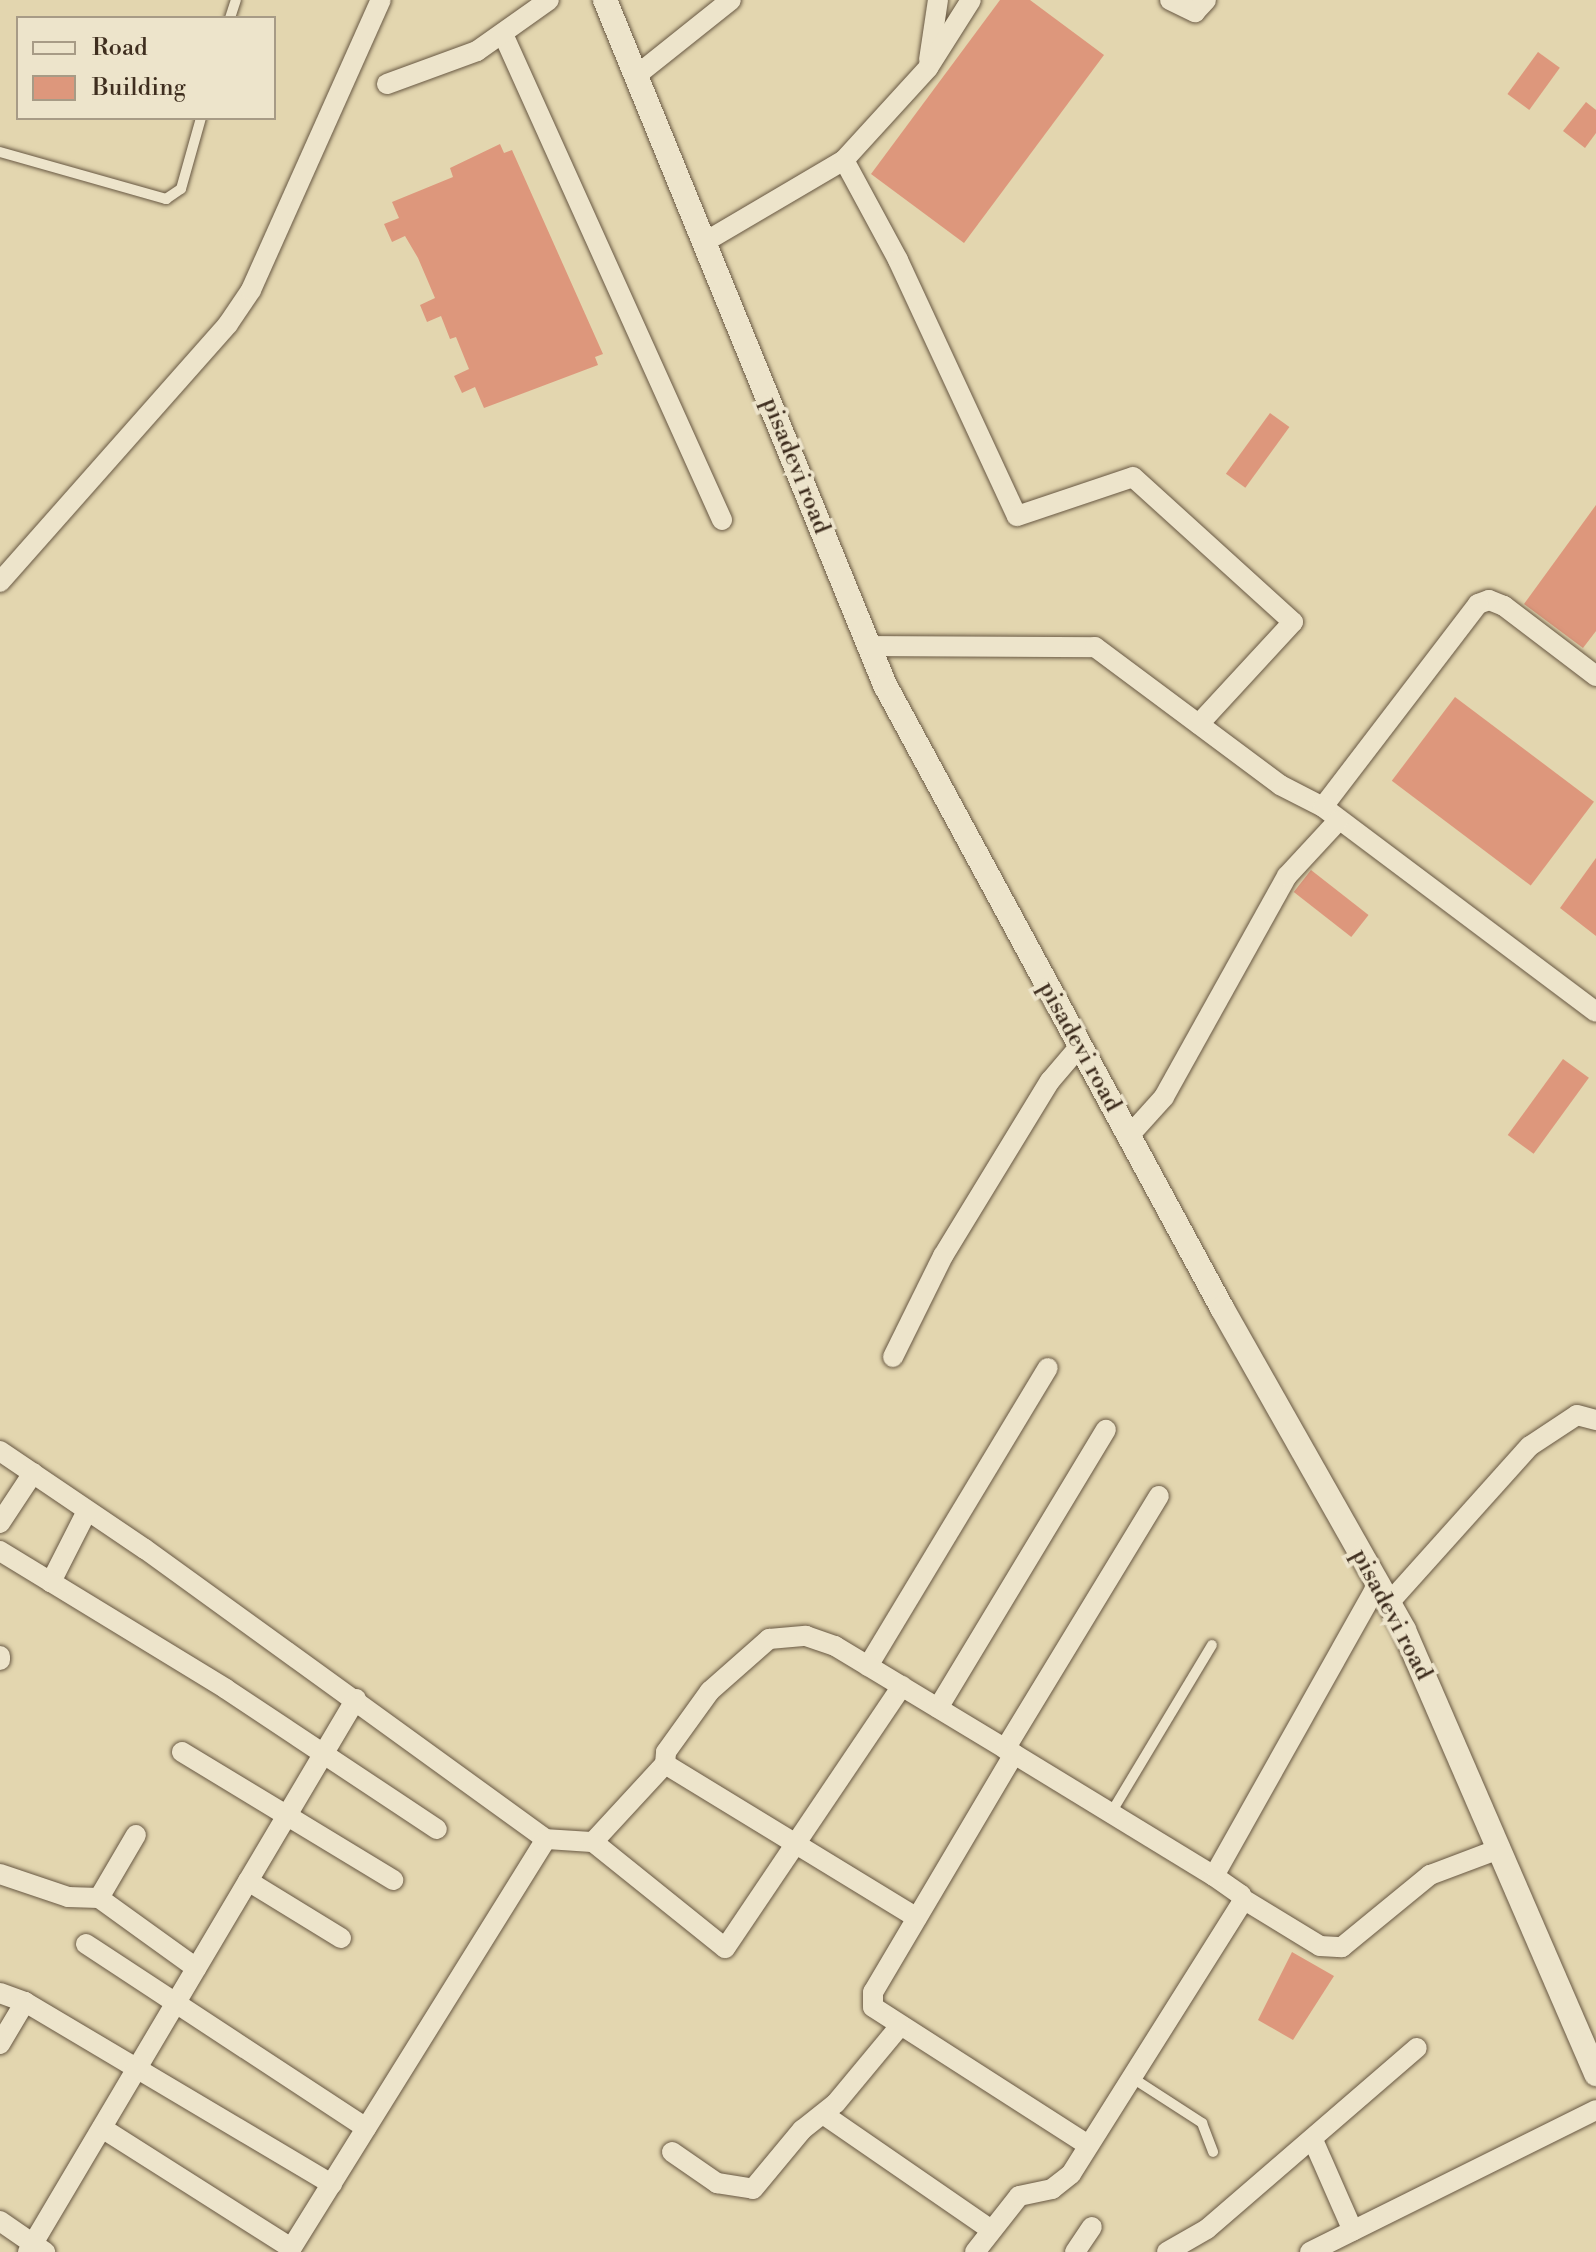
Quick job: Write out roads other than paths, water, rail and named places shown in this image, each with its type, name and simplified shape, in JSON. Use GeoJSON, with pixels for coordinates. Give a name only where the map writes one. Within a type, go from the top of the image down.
{"type":"FeatureCollection","features":[{"type":"Feature","properties":{"kind":"street"},"geometry":{"type":"LineString","coordinates":[[0,582],[228,324],[251,290],[381,0]]}},
{"type":"Feature","properties":{"kind":"street"},"geometry":{"type":"LineString","coordinates":[[387,84],[477,51],[549,0]]}},
{"type":"Feature","properties":{"kind":"street","name":"pisadevi road"},"geometry":{"type":"LineString","coordinates":[[605,0],[869,646],[1079,1047],[1382,1595],[1499,1849],[1596,2074]]}},
{"type":"Feature","properties":{"kind":"street"},"geometry":{"type":"LineString","coordinates":[[637,75],[731,0]]}},
{"type":"Feature","properties":{"kind":"street"},"geometry":{"type":"LineString","coordinates":[[928,68],[938,0]]}},
{"type":"Feature","properties":{"kind":"street"},"geometry":{"type":"LineString","coordinates":[[703,243],[844,160],[928,68],[971,0]]}},
{"type":"Feature","properties":{"kind":"street"},"geometry":{"type":"LineString","coordinates":[[1170,0],[1195,12],[1206,0]]}},
{"type":"Feature","properties":{"kind":"street"},"geometry":{"type":"LineString","coordinates":[[503,34],[722,520]]}},
{"type":"Feature","properties":{"kind":"street"},"geometry":{"type":"LineString","coordinates":[[844,160],[898,260],[1017,516],[1133,477],[1293,622],[1199,724]]}},
{"type":"Feature","properties":{"kind":"street"},"geometry":{"type":"LineString","coordinates":[[1128,1137],[1164,1097],[1287,876],[1478,604],[1489,600],[1504,606],[1596,676]]}},
{"type":"Feature","properties":{"kind":"street"},"geometry":{"type":"LineString","coordinates":[[869,646],[1095,647],[1280,785],[1331,814],[1596,1012]]}},
{"type":"Feature","properties":{"kind":"street"},"geometry":{"type":"LineString","coordinates":[[893,1357],[943,1256],[1050,1081],[1079,1047]]}},
{"type":"Feature","properties":{"kind":"street"},"geometry":{"type":"LineString","coordinates":[[868,1666],[1048,1368]]}},
{"type":"Feature","properties":{"kind":"street"},"geometry":{"type":"LineString","coordinates":[[1214,1876],[1382,1595],[1530,1446],[1577,1415],[1596,1420]]}},
{"type":"Feature","properties":{"kind":"street"},"geometry":{"type":"LineString","coordinates":[[938,1708],[1106,1430]]}},
{"type":"Feature","properties":{"kind":"street"},"geometry":{"type":"LineString","coordinates":[[0,1451],[356,1699],[546,1839],[593,1842],[725,1948],[902,1686]]}},
{"type":"Feature","properties":{"kind":"street"},"geometry":{"type":"LineString","coordinates":[[0,1523],[33,1473]]}},
{"type":"Feature","properties":{"kind":"street"},"geometry":{"type":"LineString","coordinates":[[1088,2145],[899,2027],[873,2007],[873,1992],[1009,1751],[1159,1496]]}},
{"type":"Feature","properties":{"kind":"street"},"geometry":{"type":"LineString","coordinates":[[51,1582],[87,1511]]}},
{"type":"Feature","properties":{"kind":"street"},"geometry":{"type":"LineString","coordinates":[[0,1551],[324,1754],[437,1829]]}},
{"type":"Feature","properties":{"kind":"street"},"geometry":{"type":"LineString","coordinates":[[593,1842],[665,1764],[666,1752],[710,1691],[769,1639],[806,1636],[902,1686],[1214,1876],[1243,1899],[1320,1946],[1342,1947],[1430,1875],[1499,1849]]}},
{"type":"Feature","properties":{"kind":"street"},"geometry":{"type":"LineString","coordinates":[[0,2221],[35,2249],[102,2128],[356,1699]]}},
{"type":"Feature","properties":{"kind":"street"},"geometry":{"type":"LineString","coordinates":[[182,1752],[288,1813],[393,1880]]}},
{"type":"Feature","properties":{"kind":"street"},"geometry":{"type":"LineString","coordinates":[[665,1764],[917,1918]]}},
{"type":"Feature","properties":{"kind":"street"},"geometry":{"type":"LineString","coordinates":[[99,1898],[136,1835]]}},
{"type":"Feature","properties":{"kind":"street"},"geometry":{"type":"LineString","coordinates":[[102,2128],[290,2250],[546,1839]]}},
{"type":"Feature","properties":{"kind":"street"},"geometry":{"type":"LineString","coordinates":[[0,1874],[68,1897],[99,1898],[196,1968]]}},
{"type":"Feature","properties":{"kind":"street"},"geometry":{"type":"LineString","coordinates":[[248,1881],[341,1938]]}},
{"type":"Feature","properties":{"kind":"street"},"geometry":{"type":"LineString","coordinates":[[975,2252],[1019,2196],[1064,2181],[1243,1899]]}},
{"type":"Feature","properties":{"kind":"street"},"geometry":{"type":"LineString","coordinates":[[86,1944],[366,2128]]}},
{"type":"Feature","properties":{"kind":"street"},"geometry":{"type":"LineString","coordinates":[[0,1993],[25,2002],[332,2184]]}},
{"type":"Feature","properties":{"kind":"street"},"geometry":{"type":"LineString","coordinates":[[0,2044],[25,2002]]}},
{"type":"Feature","properties":{"kind":"street"},"geometry":{"type":"LineString","coordinates":[[672,2152],[717,2183],[753,2189],[899,2027]]}},
{"type":"Feature","properties":{"kind":"street"},"geometry":{"type":"LineString","coordinates":[[1167,2252],[1207,2229],[1417,2048]]}},
{"type":"Feature","properties":{"kind":"street"},"geometry":{"type":"LineString","coordinates":[[1310,2252],[1596,2110]]}},
{"type":"Feature","properties":{"kind":"street"},"geometry":{"type":"LineString","coordinates":[[823,2114],[991,2230]]}},
{"type":"Feature","properties":{"kind":"street"},"geometry":{"type":"LineString","coordinates":[[1313,2140],[1353,2231]]}},
{"type":"Feature","properties":{"kind":"street"},"geometry":{"type":"LineString","coordinates":[[1075,2252],[1092,2227]]}},
{"type":"Feature","properties":{"kind":"lane"},"geometry":{"type":"LineString","coordinates":[[0,152],[166,199],[181,189],[200,120]]}},
{"type":"Feature","properties":{"kind":"lane"},"geometry":{"type":"LineString","coordinates":[[1111,1813],[1212,1645]]}},
{"type":"Feature","properties":{"kind":"lane"},"geometry":{"type":"LineString","coordinates":[[1131,2077],[1202,2123],[1213,2152]]}}]}
